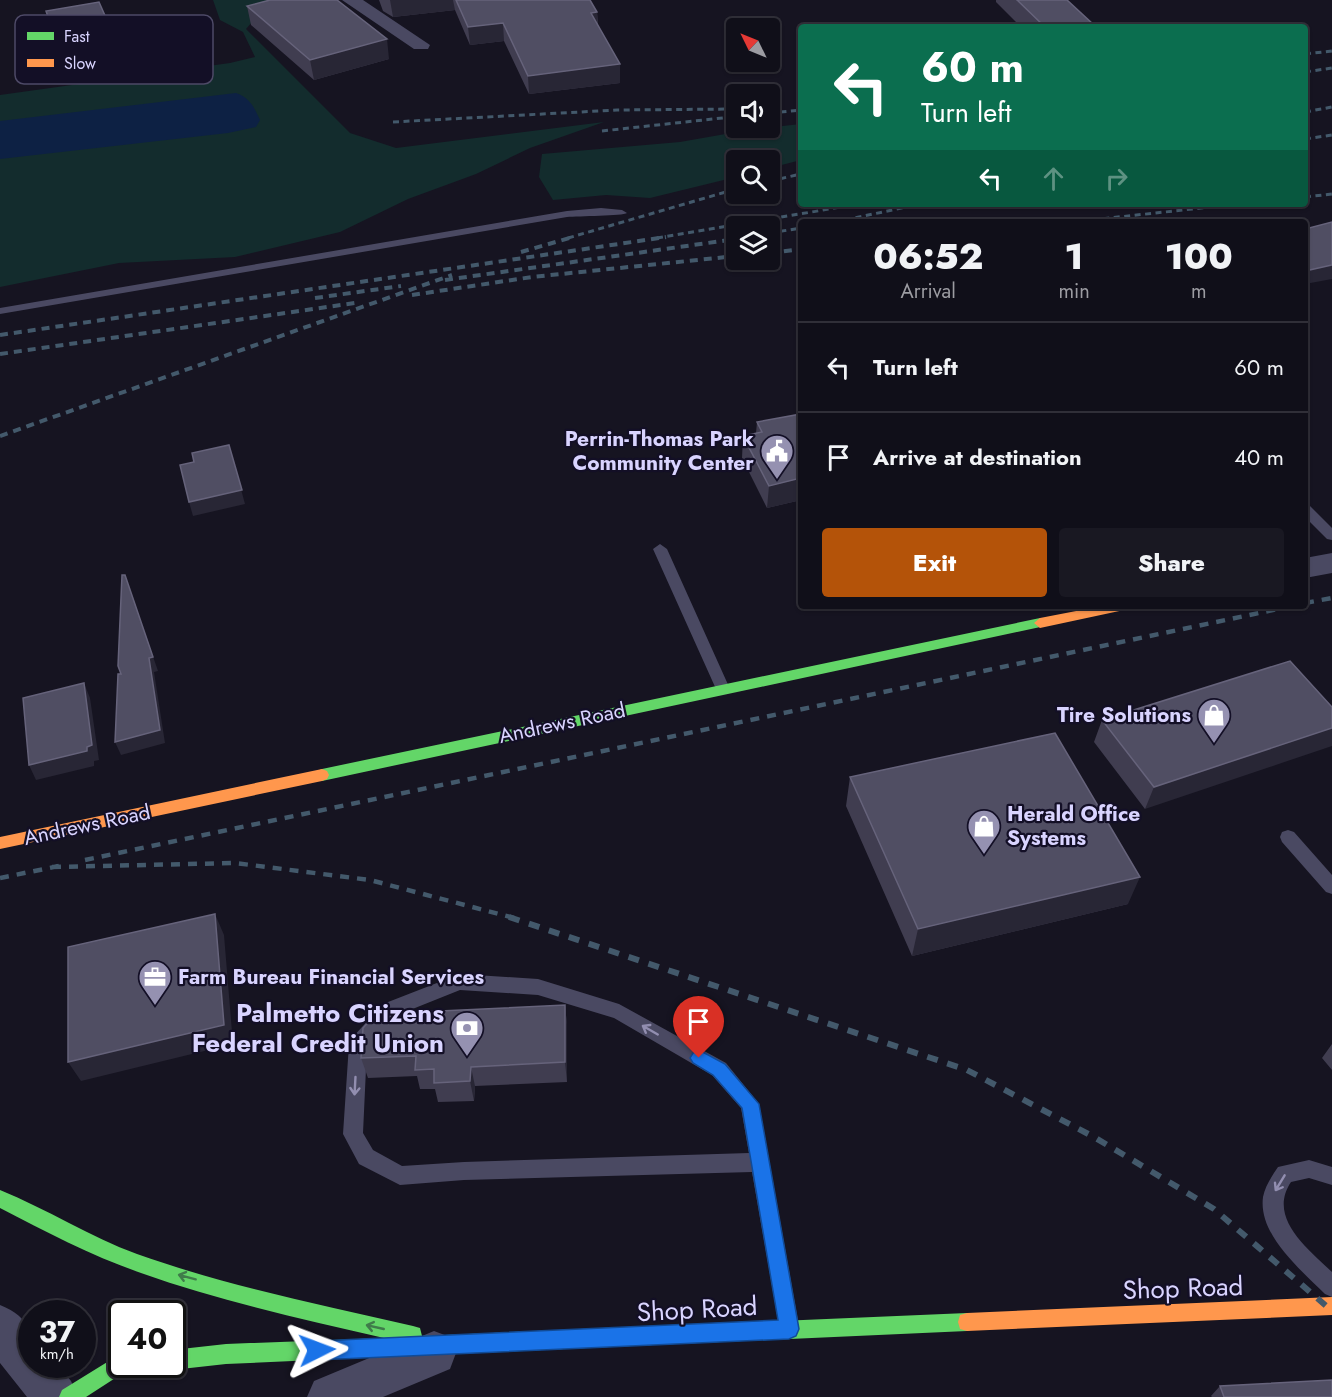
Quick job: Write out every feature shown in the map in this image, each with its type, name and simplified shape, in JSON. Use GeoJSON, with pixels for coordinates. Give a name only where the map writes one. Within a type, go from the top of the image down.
{"type":"FeatureCollection","features":[{"type":"Feature","properties":{"kind":"street"},"geometry":{"type":"LineString","coordinates":[[351,0],[421,45]]}},
{"type":"Feature","properties":{"kind":"street"},"geometry":{"type":"LineString","coordinates":[[1308,567],[1332,563]]}},
{"type":"Feature","properties":{"kind":"street","name":"Andrews Road"},"geometry":{"type":"LineString","coordinates":[[0,843],[1110,609]]}},
{"type":"Feature","properties":{"kind":"street"},"geometry":{"type":"LineString","coordinates":[[0,1199],[44,1222],[157,1270],[321,1314],[453,1345]]}},
{"type":"Feature","properties":{"kind":"street","name":"Shop Road"},"geometry":{"type":"LineString","coordinates":[[186,1358],[226,1354],[1332,1306]]}},
{"type":"Feature","properties":{"kind":"street"},"geometry":{"type":"LineString","coordinates":[[0,1327],[56,1397]]}},
{"type":"Feature","properties":{"kind":"street"},"geometry":{"type":"LineString","coordinates":[[330,1397],[453,1345]]}},
{"type":"Feature","properties":{"kind":"street"},"geometry":{"type":"LineString","coordinates":[[69,1397],[108,1372]]}},
{"type":"Feature","properties":{"kind":"lane"},"geometry":{"type":"LineString","coordinates":[[0,311],[567,214],[601,211],[622,213]]}},
{"type":"Feature","properties":{"kind":"lane"},"geometry":{"type":"LineString","coordinates":[[1308,512],[1332,536]]}},
{"type":"Feature","properties":{"kind":"lane"},"geometry":{"type":"LineString","coordinates":[[660,549],[723,689]]}},
{"type":"Feature","properties":{"kind":"lane"},"geometry":{"type":"LineString","coordinates":[[1288,837],[1332,887]]}},
{"type":"Feature","properties":{"kind":"lane"},"geometry":{"type":"LineString","coordinates":[[760,1162],[464,1171],[400,1176],[366,1157],[353,1134],[358,1044],[389,1010],[460,982],[538,987],[619,1012],[719,1069],[750,1104],[789,1329]]}},
{"type":"Feature","properties":{"kind":"lane"},"geometry":{"type":"LineString","coordinates":[[1332,1176],[1309,1169],[1285,1174],[1273,1195],[1275,1220],[1292,1245],[1332,1287]]}},
{"type":"Feature","properties":{"kind":"green space"},"geometry":{"type":"Polygon","coordinates":[[[213,0],[303,0],[258,15],[246,29],[350,133],[396,148],[604,122],[530,148],[476,174],[408,199],[340,232],[235,257],[119,263],[0,287],[0,95],[79,84],[213,84],[213,65],[255,57],[243,32],[220,20],[213,0]]]}},
{"type":"Feature","properties":{"kind":"green space"},"geometry":{"type":"Polygon","coordinates":[[[798,124],[798,161],[780,165],[780,150],[726,150],[726,179],[650,198],[606,195],[553,200],[539,177],[542,154],[680,142],[726,134],[726,138],[780,138],[780,126],[798,124]]]}},
{"type":"Feature","properties":{"kind":"water"},"geometry":{"type":"Polygon","coordinates":[[[236,93],[248,100],[253,107],[260,120],[256,127],[228,133],[0,159],[0,121],[236,93]]]}},
{"type":"Feature","properties":{"kind":"building"},"geometry":{"type":"Polygon","coordinates":[[[270,0],[337,0],[387,39],[310,60],[247,6],[270,0]]]}},
{"type":"Feature","properties":{"kind":"building"},"geometry":{"type":"Polygon","coordinates":[[[456,0],[590,0],[597,12],[591,13],[620,64],[528,76],[503,23],[468,27],[456,0]]]}},
{"type":"Feature","properties":{"kind":"building"},"geometry":{"type":"Polygon","coordinates":[[[1017,0],[1067,0],[1093,24],[1042,24],[1017,0]]]}},
{"type":"Feature","properties":{"kind":"building"},"geometry":{"type":"Polygon","coordinates":[[[99,2],[105,15],[47,15],[46,11],[99,2]]]}},
{"type":"Feature","properties":{"kind":"building"},"geometry":{"type":"Polygon","coordinates":[[[1332,222],[1332,265],[1308,270],[1308,228],[1332,222]]]}},
{"type":"Feature","properties":{"kind":"building"},"geometry":{"type":"Polygon","coordinates":[[[798,415],[798,479],[769,486],[743,436],[762,432],[757,422],[798,415]]]}},
{"type":"Feature","properties":{"kind":"building"},"geometry":{"type":"Polygon","coordinates":[[[229,445],[242,490],[189,502],[180,465],[194,462],[192,453],[229,445]]]}},
{"type":"Feature","properties":{"kind":"building"},"geometry":{"type":"Polygon","coordinates":[[[122,575],[125,575],[153,657],[149,658],[160,730],[115,742],[118,674],[121,674],[118,666],[122,575]]]}},
{"type":"Feature","properties":{"kind":"building","name":"Tire Solutions"},"geometry":{"type":"Polygon","coordinates":[[[1290,661],[1332,707],[1332,728],[1154,787],[1102,720],[1290,661]]]}},
{"type":"Feature","properties":{"kind":"building"},"geometry":{"type":"Polygon","coordinates":[[[84,683],[92,745],[87,747],[87,751],[29,765],[23,698],[84,683]]]}},
{"type":"Feature","properties":{"kind":"building","name":"Herald Office Systems"},"geometry":{"type":"Polygon","coordinates":[[[1055,733],[1140,877],[918,929],[850,777],[1055,733]]]}},
{"type":"Feature","properties":{"kind":"building","name":"Farm Bureau Financial Services"},"geometry":{"type":"Polygon","coordinates":[[[215,914],[224,1025],[68,1062],[68,947],[215,914]]]}},
{"type":"Feature","properties":{"kind":"building","name":"Palmetto Citizens Federal Credit Union"},"geometry":{"type":"Polygon","coordinates":[[[565,1005],[565,1062],[471,1067],[470,1081],[434,1083],[434,1069],[415,1070],[416,1056],[361,1058],[363,1028],[373,1017],[417,1015],[419,1012],[565,1005]]]}},
{"type":"Feature","properties":{"kind":"building"},"geometry":{"type":"Polygon","coordinates":[[[1332,1380],[1332,1397],[1224,1397],[1220,1386],[1332,1380]]]}},
{"type":"Feature","properties":{"kind":"railway"},"geometry":{"type":"LineString","coordinates":[[1308,54],[1332,51]]}},
{"type":"Feature","properties":{"kind":"railway"},"geometry":{"type":"LineString","coordinates":[[1308,72],[1332,68]]}},
{"type":"Feature","properties":{"kind":"railway"},"geometry":{"type":"LineString","coordinates":[[1308,111],[1332,107]]}},
{"type":"Feature","properties":{"kind":"railway"},"geometry":{"type":"LineString","coordinates":[[393,122],[617,110],[726,109]]}},
{"type":"Feature","properties":{"kind":"railway"},"geometry":{"type":"LineString","coordinates":[[780,112],[798,110]]}},
{"type":"Feature","properties":{"kind":"railway"},"geometry":{"type":"LineString","coordinates":[[602,131],[726,118]]}},
{"type":"Feature","properties":{"kind":"railway"},"geometry":{"type":"LineString","coordinates":[[1308,139],[1332,135]]}},
{"type":"Feature","properties":{"kind":"railway"},"geometry":{"type":"LineString","coordinates":[[780,179],[798,175]]}},
{"type":"Feature","properties":{"kind":"railway"},"geometry":{"type":"LineString","coordinates":[[568,238],[726,192]]}},
{"type":"Feature","properties":{"kind":"railway"},"geometry":{"type":"LineString","coordinates":[[1308,197],[1332,194]]}},
{"type":"Feature","properties":{"kind":"railway"},"geometry":{"type":"LineString","coordinates":[[657,238],[841,207]]}},
{"type":"Feature","properties":{"kind":"railway"},"geometry":{"type":"LineString","coordinates":[[849,219],[907,207]]}},
{"type":"Feature","properties":{"kind":"railway"},"geometry":{"type":"LineString","coordinates":[[1100,219],[1211,207]]}},
{"type":"Feature","properties":{"kind":"railway"},"geometry":{"type":"LineString","coordinates":[[780,231],[798,228]]}},
{"type":"Feature","properties":{"kind":"railway"},"geometry":{"type":"LineString","coordinates":[[521,252],[573,237]]}},
{"type":"Feature","properties":{"kind":"railway"},"geometry":{"type":"LineString","coordinates":[[0,335],[666,237]]}},
{"type":"Feature","properties":{"kind":"railway"},"geometry":{"type":"LineString","coordinates":[[445,280],[726,240]]}},
{"type":"Feature","properties":{"kind":"railway"},"geometry":{"type":"LineString","coordinates":[[780,252],[798,249]]}},
{"type":"Feature","properties":{"kind":"railway"},"geometry":{"type":"LineString","coordinates":[[412,295],[532,277],[726,257]]}},
{"type":"Feature","properties":{"kind":"railway"},"geometry":{"type":"LineString","coordinates":[[0,436],[452,275]]}},
{"type":"Feature","properties":{"kind":"railway"},"geometry":{"type":"LineString","coordinates":[[315,298],[401,286]]}},
{"type":"Feature","properties":{"kind":"railway"},"geometry":{"type":"LineString","coordinates":[[0,354],[355,303]]}},
{"type":"Feature","properties":{"kind":"railway"},"geometry":{"type":"LineString","coordinates":[[1308,602],[1332,598]]}},
{"type":"Feature","properties":{"kind":"railway"},"geometry":{"type":"LineString","coordinates":[[85,860],[1278,609]]}},
{"type":"Feature","properties":{"kind":"railway"},"geometry":{"type":"LineString","coordinates":[[54,867],[235,863],[370,880],[514,918]]}},
{"type":"Feature","properties":{"kind":"railway"},"geometry":{"type":"LineString","coordinates":[[54,867],[59,866]]}},
{"type":"Feature","properties":{"kind":"railway"},"geometry":{"type":"LineString","coordinates":[[0,878],[54,867]]}},
{"type":"Feature","properties":{"kind":"railway"},"geometry":{"type":"LineString","coordinates":[[509,917],[967,1070],[1094,1137],[1214,1209],[1332,1311]]}},
{"type":"Feature","properties":{"kind":"traffic: fast"},"geometry":{"type":"LineString","coordinates":[[322,775],[1040,623]]}},
{"type":"Feature","properties":{"kind":"traffic: fast"},"geometry":{"type":"LineString","coordinates":[[0,1199],[52,1226],[140,1264],[276,1303],[413,1335]]}},
{"type":"Feature","properties":{"kind":"traffic: fast"},"geometry":{"type":"LineString","coordinates":[[186,1358],[226,1354],[967,1322]]}},
{"type":"Feature","properties":{"kind":"traffic: fast"},"geometry":{"type":"LineString","coordinates":[[69,1397],[108,1372]]}},
{"type":"Feature","properties":{"kind":"traffic: slow"},"geometry":{"type":"LineString","coordinates":[[1040,623],[1109,609]]}},
{"type":"Feature","properties":{"kind":"traffic: slow"},"geometry":{"type":"LineString","coordinates":[[0,843],[322,775]]}},
{"type":"Feature","properties":{"kind":"traffic: slow"},"geometry":{"type":"LineString","coordinates":[[967,1322],[1332,1306]]}},
{"type":"Feature","properties":{"kind":"place","name":"Perrin-Thomas Park Community Center"},"geometry":{"type":"Point","coordinates":[777,480]}},
{"type":"Feature","properties":{"kind":"place","name":"Tire Solutions"},"geometry":{"type":"Point","coordinates":[1214,744]}},
{"type":"Feature","properties":{"kind":"place","name":"Herald Office Systems"},"geometry":{"type":"Point","coordinates":[984,855]}},
{"type":"Feature","properties":{"kind":"place","name":"Farm Bureau Financial Services"},"geometry":{"type":"Point","coordinates":[155,1006]}},
{"type":"Feature","properties":{"kind":"place","name":"Palmetto Citizens Federal Credit Union"},"geometry":{"type":"Point","coordinates":[467,1057]}},
{"type":"Feature","properties":{"kind":"route"},"geometry":{"type":"LineString","coordinates":[[317,1350],[789,1329],[750,1104],[719,1069],[699,1058]]}}]}
